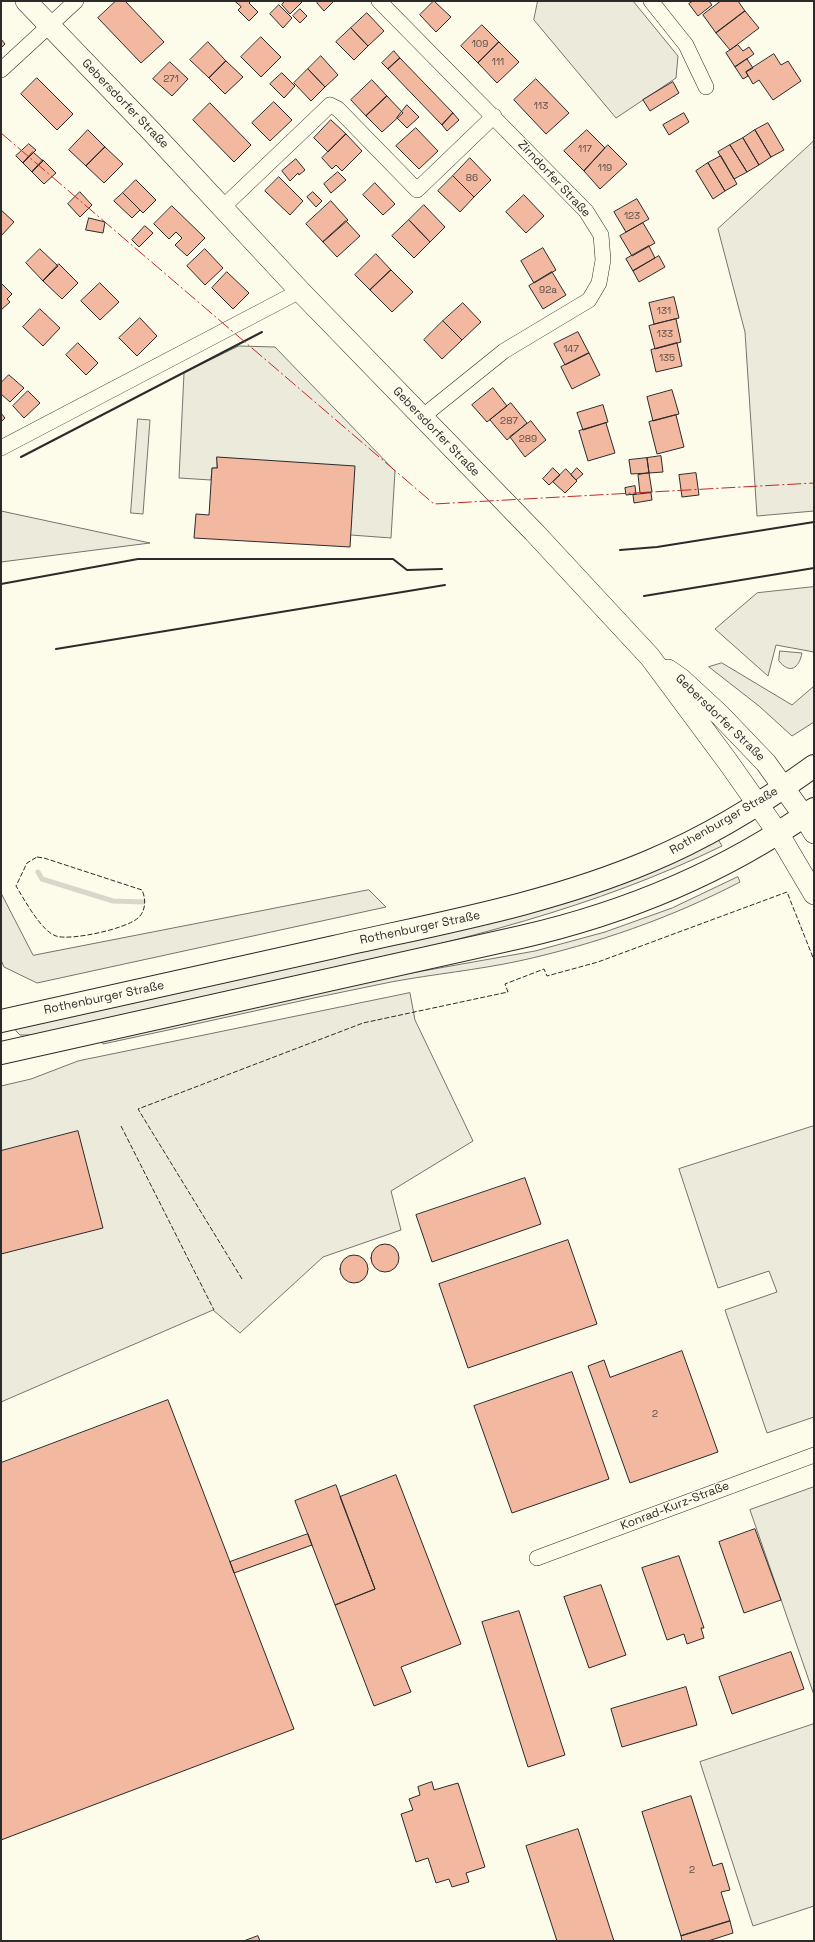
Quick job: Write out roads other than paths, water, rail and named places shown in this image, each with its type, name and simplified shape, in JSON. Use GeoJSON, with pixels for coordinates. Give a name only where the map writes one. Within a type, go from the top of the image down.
{"type":"FeatureCollection","features":[{"type":"Feature","properties":{"kind":"main road","name":"Gebersdorfer Straße"},"geometry":{"type":"LineString","coordinates":[[26,1],[152,132],[300,291],[534,532],[650,657],[778,832],[814,894]]}},
{"type":"Feature","properties":{"kind":"main road","name":"Gebersdorfer Straße"},"geometry":{"type":"LineString","coordinates":[[650,657],[681,679],[720,715],[766,763],[811,819]]}},
{"type":"Feature","properties":{"kind":"main road","name":"Rothenburger Straße"},"geometry":{"type":"LineString","coordinates":[[1,1021],[532,902],[597,882],[651,861],[701,837],[758,804],[814,766]]}},
{"type":"Feature","properties":{"kind":"main road"},"geometry":{"type":"LineString","coordinates":[[1,1053],[570,925],[680,886],[722,866],[778,832],[811,819]]}},
{"type":"Feature","properties":{"kind":"street"},"geometry":{"type":"LineString","coordinates":[[1,70],[76,1]]}},
{"type":"Feature","properties":{"kind":"street","name":"Zirndorfer Straße"},"geometry":{"type":"LineString","coordinates":[[379,1],[586,211],[601,235],[603,260],[599,283],[589,300],[504,351],[422,417]]}},
{"type":"Feature","properties":{"kind":"street"},"geometry":{"type":"LineString","coordinates":[[651,1],[686,46],[706,87]]}},
{"type":"Feature","properties":{"kind":"street"},"geometry":{"type":"LineString","coordinates":[[222,208],[330,105],[338,109],[417,190],[494,116]]}},
{"type":"Feature","properties":{"kind":"street"},"geometry":{"type":"LineString","coordinates":[[1,448],[300,291]]}},
{"type":"Feature","properties":{"kind":"street","name":"Konrad-Kurz-Straße"},"geometry":{"type":"LineString","coordinates":[[537,1558],[814,1455]]}},
{"type":"Feature","properties":{"kind":"waterway"},"geometry":{"type":"LineString","coordinates":[[38,872],[42,879],[113,901],[143,902]]}}]}
